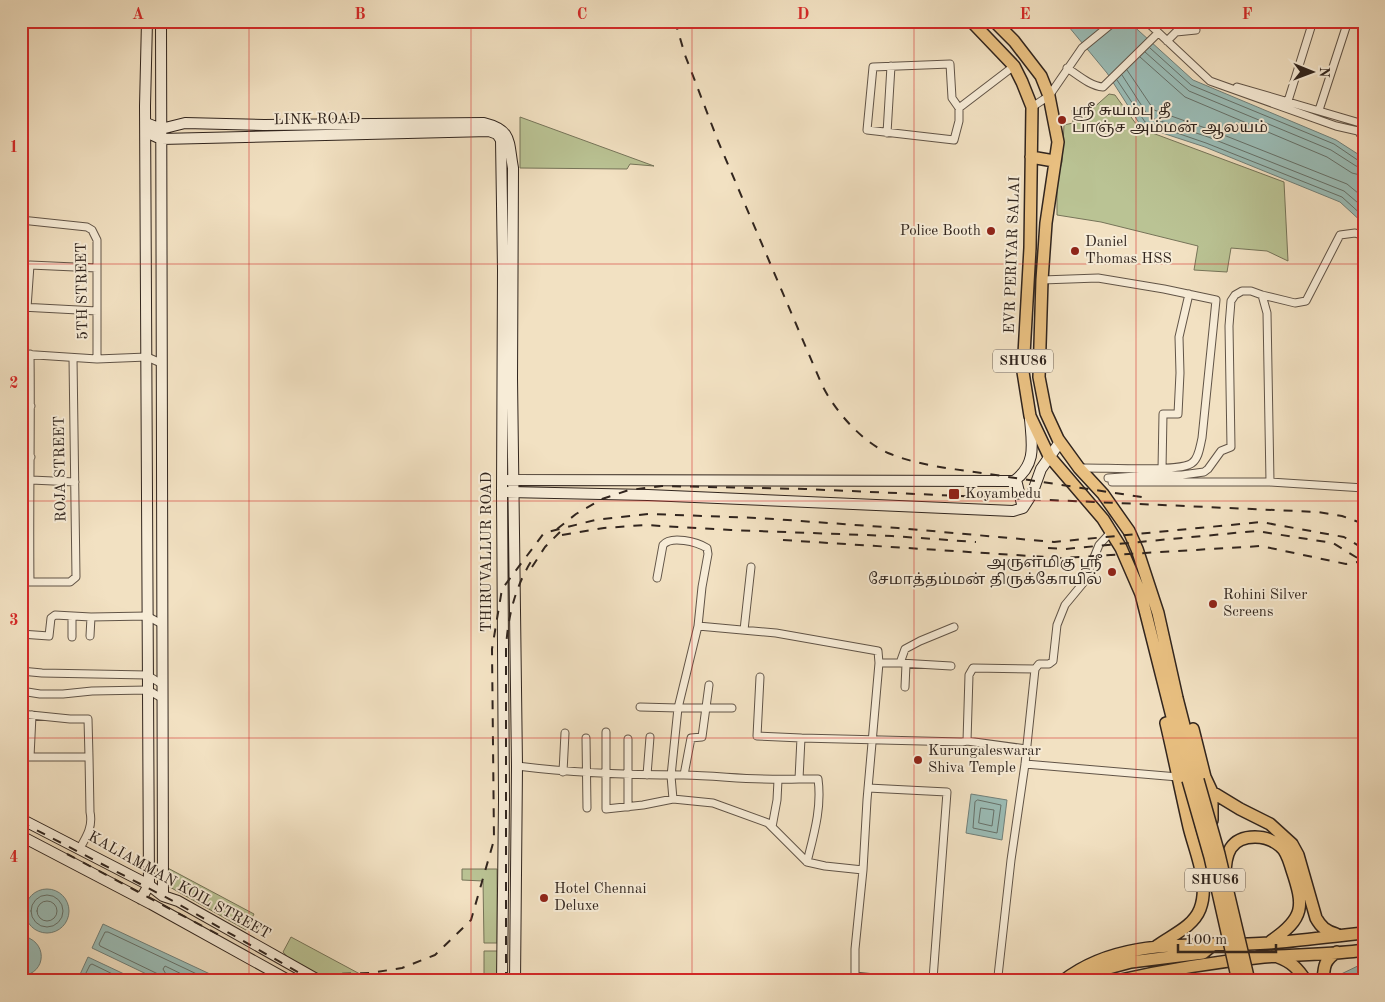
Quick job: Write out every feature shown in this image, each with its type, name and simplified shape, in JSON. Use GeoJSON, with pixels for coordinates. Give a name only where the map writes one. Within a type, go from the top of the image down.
{"type":"FeatureCollection","features":[{"type":"Feature","properties":{"kind":"main road","name":"EVR PERIYAR SALAI"},"geometry":{"type":"LineString","coordinates":[[971,21],[1014,66],[1032,107],[1030,248],[1023,372],[1030,416],[1049,456],[1103,519],[1121,548],[1141,594],[1169,685]]}},
{"type":"Feature","properties":{"kind":"main road","name":"EVR PERIYAR SALAI"},"geometry":{"type":"LineString","coordinates":[[994,21],[1014,41],[1041,76],[1049,96],[1058,142],[1046,223],[1042,280],[1039,377],[1046,413],[1060,442],[1080,468],[1104,494],[1129,531],[1137,549],[1158,613],[1169,685]]}},
{"type":"Feature","properties":{"kind":"main road"},"geometry":{"type":"LineString","coordinates":[[1031,157],[1054,161]]}},
{"type":"Feature","properties":{"kind":"main road"},"geometry":{"type":"LineString","coordinates":[[1158,946],[1189,925],[1200,910],[1203,898],[1202,876],[1191,836],[1161,701],[1169,685],[1180,690],[1183,696],[1205,777],[1212,792],[1212,822],[1206,830],[1191,836]]}},
{"type":"Feature","properties":{"kind":"main road","name":"SHU86"},"geometry":{"type":"LineString","coordinates":[[1169,685],[1238,981]]}},
{"type":"Feature","properties":{"kind":"main road","name":"SHU86"},"geometry":{"type":"LineString","coordinates":[[1172,699],[1225,880],[1249,981]]}},
{"type":"Feature","properties":{"kind":"main road"},"geometry":{"type":"LineString","coordinates":[[1212,792],[1270,824],[1292,844],[1298,855],[1316,918],[1327,931],[1339,935]]}},
{"type":"Feature","properties":{"kind":"main road"},"geometry":{"type":"LineString","coordinates":[[1225,880],[1225,867],[1228,855],[1231,847],[1239,839],[1260,837],[1271,840],[1281,846],[1286,852],[1299,890],[1299,913],[1284,932],[1269,943]]}},
{"type":"Feature","properties":{"kind":"main road"},"geometry":{"type":"LineString","coordinates":[[1063,981],[1074,972],[1118,953],[1158,946],[1269,943],[1360,933]]}},
{"type":"Feature","properties":{"kind":"main road"},"geometry":{"type":"LineString","coordinates":[[1082,981],[1105,969],[1131,962],[1203,953],[1214,944]]}},
{"type":"Feature","properties":{"kind":"main road"},"geometry":{"type":"LineString","coordinates":[[1116,981],[1158,972],[1274,956],[1361,951]]}},
{"type":"Feature","properties":{"kind":"main road"},"geometry":{"type":"LineString","coordinates":[[1323,981],[1324,965],[1328,957],[1337,952]]}},
{"type":"Feature","properties":{"kind":"main road"},"geometry":{"type":"LineString","coordinates":[[1274,956],[1288,961],[1295,966],[1306,981]]}},
{"type":"Feature","properties":{"kind":"main road"},"geometry":{"type":"LineString","coordinates":[[1149,981],[1158,972]]}},
{"type":"Feature","properties":{"kind":"street"},"geometry":{"type":"LineString","coordinates":[[147,21],[149,885],[146,902],[163,896],[160,697],[162,21]]}},
{"type":"Feature","properties":{"kind":"street"},"geometry":{"type":"LineString","coordinates":[[1032,107],[1049,96],[1082,48],[1115,21]]}},
{"type":"Feature","properties":{"kind":"street"},"geometry":{"type":"LineString","coordinates":[[1146,21],[1210,81],[1336,126],[1358,131],[1364,139]]}},
{"type":"Feature","properties":{"kind":"street"},"geometry":{"type":"LineString","coordinates":[[1288,101],[1313,21]]}},
{"type":"Feature","properties":{"kind":"street"},"geometry":{"type":"LineString","coordinates":[[1319,110],[1349,21],[1364,25]]}},
{"type":"Feature","properties":{"kind":"street"},"geometry":{"type":"LineString","coordinates":[[1167,41],[1176,32],[1196,30]]}},
{"type":"Feature","properties":{"kind":"street"},"geometry":{"type":"LineString","coordinates":[[1067,68],[1086,80],[1101,87],[1105,86],[1158,33]]}},
{"type":"Feature","properties":{"kind":"street"},"geometry":{"type":"LineString","coordinates":[[950,64],[952,98],[959,108],[959,124],[954,140],[867,129],[872,68],[950,64]]}},
{"type":"Feature","properties":{"kind":"street"},"geometry":{"type":"LineString","coordinates":[[887,133],[891,66]]}},
{"type":"Feature","properties":{"kind":"street"},"geometry":{"type":"LineString","coordinates":[[959,108],[1014,66]]}},
{"type":"Feature","properties":{"kind":"street"},"geometry":{"type":"LineString","coordinates":[[1210,81],[1243,88],[1362,123],[1364,112]]}},
{"type":"Feature","properties":{"kind":"street"},"geometry":{"type":"LineString","coordinates":[[146,127],[161,134],[185,123],[273,125],[449,122],[484,123],[502,129],[506,134],[513,168],[513,480],[516,766],[515,981]]}},
{"type":"Feature","properties":{"kind":"street","name":"LINK ROAD"},"geometry":{"type":"LineString","coordinates":[[161,134],[489,131]]}},
{"type":"Feature","properties":{"kind":"street","name":"THIRUVALLUR ROAD"},"geometry":{"type":"LineString","coordinates":[[489,131],[500,136],[502,150],[504,767],[502,981]]}},
{"type":"Feature","properties":{"kind":"street","name":"5TH STREET"},"geometry":{"type":"LineString","coordinates":[[21,220],[86,227],[92,230],[97,240],[98,359]]}},
{"type":"Feature","properties":{"kind":"street"},"geometry":{"type":"LineString","coordinates":[[1364,236],[1355,233],[1340,235],[1306,301],[1295,303],[1251,291],[1242,291],[1235,294],[1231,301],[1230,326],[1231,447],[1221,451],[1204,472],[1182,475],[1150,475],[1110,480],[1270,482],[1364,488]]}},
{"type":"Feature","properties":{"kind":"street"},"geometry":{"type":"LineString","coordinates":[[97,268],[30,264],[24,307],[97,311]]}},
{"type":"Feature","properties":{"kind":"street"},"geometry":{"type":"LineString","coordinates":[[1042,280],[1098,278],[1216,300],[1202,438],[1197,459],[1191,465],[1162,469],[1080,468]]}},
{"type":"Feature","properties":{"kind":"street"},"geometry":{"type":"LineString","coordinates":[[1162,469],[1163,414],[1178,414],[1179,337],[1189,294]]}},
{"type":"Feature","properties":{"kind":"street"},"geometry":{"type":"LineString","coordinates":[[1262,295],[1267,312],[1270,482]]}},
{"type":"Feature","properties":{"kind":"street"},"geometry":{"type":"LineString","coordinates":[[21,354],[98,359],[147,357],[161,363]]}},
{"type":"Feature","properties":{"kind":"street"},"geometry":{"type":"LineString","coordinates":[[21,582],[30,582],[25,506],[31,480],[30,354]]}},
{"type":"Feature","properties":{"kind":"street","name":"ROJA STREET"},"geometry":{"type":"LineString","coordinates":[[30,582],[70,582],[75,580],[76,575],[73,358]]}},
{"type":"Feature","properties":{"kind":"street"},"geometry":{"type":"LineString","coordinates":[[21,406],[31,406]]}},
{"type":"Feature","properties":{"kind":"street"},"geometry":{"type":"LineString","coordinates":[[502,480],[1014,481],[1028,468],[1032,451],[1030,416]]}},
{"type":"Feature","properties":{"kind":"street"},"geometry":{"type":"LineString","coordinates":[[502,492],[648,495],[1013,510],[1023,508],[1032,494],[1041,469],[1060,442]]}},
{"type":"Feature","properties":{"kind":"street"},"geometry":{"type":"LineString","coordinates":[[21,457],[31,457]]}},
{"type":"Feature","properties":{"kind":"street"},"geometry":{"type":"LineString","coordinates":[[1041,469],[1063,471]]}},
{"type":"Feature","properties":{"kind":"street"},"geometry":{"type":"LineString","coordinates":[[31,480],[75,482]]}},
{"type":"Feature","properties":{"kind":"street"},"geometry":{"type":"LineString","coordinates":[[1016,480],[1023,508]]}},
{"type":"Feature","properties":{"kind":"street"},"geometry":{"type":"LineString","coordinates":[[698,626],[776,633],[878,651],[879,663],[855,950],[856,976],[866,979],[894,981],[987,980],[998,976],[1035,669],[1039,664],[1049,664],[1052,661],[1058,625],[1065,605],[1084,582],[1099,545],[1111,532]]}},
{"type":"Feature","properties":{"kind":"street"},"geometry":{"type":"LineString","coordinates":[[657,578],[663,545],[666,541],[687,542],[707,548],[708,554],[698,626],[678,708],[672,776],[673,799]]}},
{"type":"Feature","properties":{"kind":"street"},"geometry":{"type":"LineString","coordinates":[[744,630],[751,567]]}},
{"type":"Feature","properties":{"kind":"street"},"geometry":{"type":"LineString","coordinates":[[21,634],[49,636],[53,615],[91,617],[147,616],[160,623]]}},
{"type":"Feature","properties":{"kind":"street"},"geometry":{"type":"LineString","coordinates":[[72,616],[72,636]]}},
{"type":"Feature","properties":{"kind":"street"},"geometry":{"type":"LineString","coordinates":[[90,636],[91,617]]}},
{"type":"Feature","properties":{"kind":"street"},"geometry":{"type":"LineString","coordinates":[[905,687],[903,664],[905,650],[920,641],[954,627]]}},
{"type":"Feature","properties":{"kind":"street"},"geometry":{"type":"LineString","coordinates":[[879,663],[951,666]]}},
{"type":"Feature","properties":{"kind":"street"},"geometry":{"type":"LineString","coordinates":[[967,741],[969,675],[973,668],[1035,669]]}},
{"type":"Feature","properties":{"kind":"street"},"geometry":{"type":"LineString","coordinates":[[21,671],[148,675],[160,683]]}},
{"type":"Feature","properties":{"kind":"street"},"geometry":{"type":"LineString","coordinates":[[760,677],[757,736],[872,741],[967,741],[1026,749]]}},
{"type":"Feature","properties":{"kind":"street"},"geometry":{"type":"LineString","coordinates":[[684,775],[691,738],[702,738],[709,685]]}},
{"type":"Feature","properties":{"kind":"street"},"geometry":{"type":"LineString","coordinates":[[21,691],[40,694],[63,694],[92,691],[148,690],[160,697]]}},
{"type":"Feature","properties":{"kind":"street"},"geometry":{"type":"LineString","coordinates":[[640,707],[732,708]]}},
{"type":"Feature","properties":{"kind":"street"},"geometry":{"type":"LineString","coordinates":[[21,714],[88,718],[91,818],[90,831],[80,848]]}},
{"type":"Feature","properties":{"kind":"street"},"geometry":{"type":"LineString","coordinates":[[30,757],[32,715]]}},
{"type":"Feature","properties":{"kind":"street"},"geometry":{"type":"LineString","coordinates":[[606,732],[606,809],[673,799],[713,803],[768,823],[808,862],[825,866],[863,870]]}},
{"type":"Feature","properties":{"kind":"street"},"geometry":{"type":"LineString","coordinates":[[564,772],[565,733]]}},
{"type":"Feature","properties":{"kind":"street"},"geometry":{"type":"LineString","coordinates":[[647,775],[650,737]]}},
{"type":"Feature","properties":{"kind":"street"},"geometry":{"type":"LineString","coordinates":[[586,738],[587,808]]}},
{"type":"Feature","properties":{"kind":"street"},"geometry":{"type":"LineString","coordinates":[[799,779],[801,738]]}},
{"type":"Feature","properties":{"kind":"street"},"geometry":{"type":"LineString","coordinates":[[628,739],[628,807]]}},
{"type":"Feature","properties":{"kind":"street"},"geometry":{"type":"LineString","coordinates":[[21,757],[89,758]]}},
{"type":"Feature","properties":{"kind":"street"},"geometry":{"type":"LineString","coordinates":[[1025,764],[1178,777]]}},
{"type":"Feature","properties":{"kind":"street"},"geometry":{"type":"LineString","coordinates":[[516,766],[587,774],[684,775],[778,780],[818,778],[820,805],[808,862]]}},
{"type":"Feature","properties":{"kind":"street"},"geometry":{"type":"LineString","coordinates":[[772,827],[777,800],[778,780]]}},
{"type":"Feature","properties":{"kind":"street"},"geometry":{"type":"LineString","coordinates":[[868,788],[947,792],[936,980]]}},
{"type":"Feature","properties":{"kind":"street","name":"KALIAMMAN KOIL STREET"},"geometry":{"type":"LineString","coordinates":[[21,819],[149,885],[163,896],[178,901],[320,981]]}},
{"type":"Feature","properties":{"kind":"street","name":"KALIAMMAN KOIL STREET"},"geometry":{"type":"LineString","coordinates":[[21,836],[290,981]]}},
{"type":"Feature","properties":{"kind":"green space"},"geometry":{"type":"Polygon","coordinates":[[[1109,94],[1115,95],[1139,128],[1284,182],[1288,261],[1267,251],[1231,248],[1227,272],[1194,270],[1198,246],[1101,222],[1057,215],[1057,179],[1062,162],[1064,125],[1073,123],[1072,110],[1090,111],[1109,94]]]}},
{"type":"Feature","properties":{"kind":"green space"},"geometry":{"type":"Polygon","coordinates":[[[520,117],[654,166],[630,164],[627,169],[520,168],[520,117]]]}},
{"type":"Feature","properties":{"kind":"green space"},"geometry":{"type":"Polygon","coordinates":[[[164,866],[254,914],[246,930],[168,886],[164,866]]]}},
{"type":"Feature","properties":{"kind":"green space"},"geometry":{"type":"Polygon","coordinates":[[[462,869],[497,869],[497,943],[484,943],[483,881],[462,880],[462,869]]]}},
{"type":"Feature","properties":{"kind":"green space"},"geometry":{"type":"Polygon","coordinates":[[[291,937],[373,981],[315,981],[303,975],[283,952],[291,937]]]}},
{"type":"Feature","properties":{"kind":"green space"},"geometry":{"type":"Polygon","coordinates":[[[484,951],[498,951],[498,981],[484,981],[484,951]]]}},
{"type":"Feature","properties":{"kind":"water"},"geometry":{"type":"Polygon","coordinates":[[[1064,21],[1128,21],[1193,80],[1336,140],[1364,158],[1364,224],[1340,202],[1205,147],[1141,126],[1107,73],[1064,21]]]}},
{"type":"Feature","properties":{"kind":"water"},"geometry":{"type":"Polygon","coordinates":[[[971,794],[1007,800],[1002,840],[966,833],[971,794]]]}},
{"type":"Feature","properties":{"kind":"water"},"geometry":{"type":"Polygon","coordinates":[[[47,889],[59,893],[65,899],[69,911],[65,923],[59,929],[47,933],[35,929],[29,923],[25,911],[29,899],[35,893],[47,889]]]}},
{"type":"Feature","properties":{"kind":"water"},"geometry":{"type":"Polygon","coordinates":[[[103,924],[210,974],[207,981],[161,981],[92,948],[103,924]]]}},
{"type":"Feature","properties":{"kind":"water"},"geometry":{"type":"Polygon","coordinates":[[[21,936],[30,938],[36,943],[40,949],[41,956],[40,963],[36,969],[30,974],[21,976],[21,936]]]}},
{"type":"Feature","properties":{"kind":"water"},"geometry":{"type":"Polygon","coordinates":[[[88,957],[139,981],[77,981],[88,957]]]}},
{"type":"Feature","properties":{"kind":"water"},"geometry":{"type":"Polygon","coordinates":[[[1364,963],[1364,981],[1336,981],[1337,976],[1364,963]]]}},
{"type":"Feature","properties":{"kind":"railway"},"geometry":{"type":"LineString","coordinates":[[675,21],[685,55],[718,141],[822,385],[841,415],[878,448],[912,461],[950,469],[1148,498]]}},
{"type":"Feature","properties":{"kind":"railway"},"geometry":{"type":"LineString","coordinates":[[557,529],[576,514],[602,499],[629,490],[662,486],[805,489],[1318,512],[1342,516],[1364,524]]}},
{"type":"Feature","properties":{"kind":"railway"},"geometry":{"type":"LineString","coordinates":[[21,822],[173,901],[303,975],[370,973],[402,968],[435,955],[471,920],[494,840],[492,649],[502,589],[544,533],[595,520],[649,514],[759,518],[1054,542],[1261,522],[1344,537],[1364,549]]}},
{"type":"Feature","properties":{"kind":"railway"},"geometry":{"type":"LineString","coordinates":[[562,535],[604,528],[645,525],[892,536],[976,542]]}},
{"type":"Feature","properties":{"kind":"railway"},"geometry":{"type":"LineString","coordinates":[[532,567],[545,547],[563,529]]}},
{"type":"Feature","properties":{"kind":"railway"},"geometry":{"type":"LineString","coordinates":[[1048,548],[1065,549],[1256,531],[1333,543],[1364,562]]}},
{"type":"Feature","properties":{"kind":"railway"},"geometry":{"type":"LineString","coordinates":[[783,540],[1062,558],[1261,546],[1346,564],[1364,561]]}},
{"type":"Feature","properties":{"kind":"railway"},"geometry":{"type":"LineString","coordinates":[[506,981],[506,648],[513,602],[532,560]]}},
{"type":"Feature","properties":{"kind":"railway"},"geometry":{"type":"LineString","coordinates":[[67,854],[219,935]]}},
{"type":"Feature","properties":{"kind":"place","name":"ஶ்ரீ சுயம்பு தீ பாஞ்ச அம்மன் ஆலயம்"},"geometry":{"type":"Point","coordinates":[1062,120]}},
{"type":"Feature","properties":{"kind":"place","name":"Police Booth"},"geometry":{"type":"Point","coordinates":[991,231]}},
{"type":"Feature","properties":{"kind":"place","name":"Daniel Thomas HSS"},"geometry":{"type":"Point","coordinates":[1075,251]}},
{"type":"Feature","properties":{"kind":"place","name":"Koyambedu"},"geometry":{"type":"Point","coordinates":[954,494]}},
{"type":"Feature","properties":{"kind":"place","name":"அருள்மிகு ஸ்ரீ சேமாத்தம்மன் திருக்கோயில்"},"geometry":{"type":"Point","coordinates":[1112,572]}},
{"type":"Feature","properties":{"kind":"place","name":"Rohini Silver Screens"},"geometry":{"type":"Point","coordinates":[1213,604]}},
{"type":"Feature","properties":{"kind":"place","name":"Kurungaleswarar Shiva Temple"},"geometry":{"type":"Point","coordinates":[918,760]}},
{"type":"Feature","properties":{"kind":"place","name":"Hotel Chennai Deluxe"},"geometry":{"type":"Point","coordinates":[544,898]}}]}
